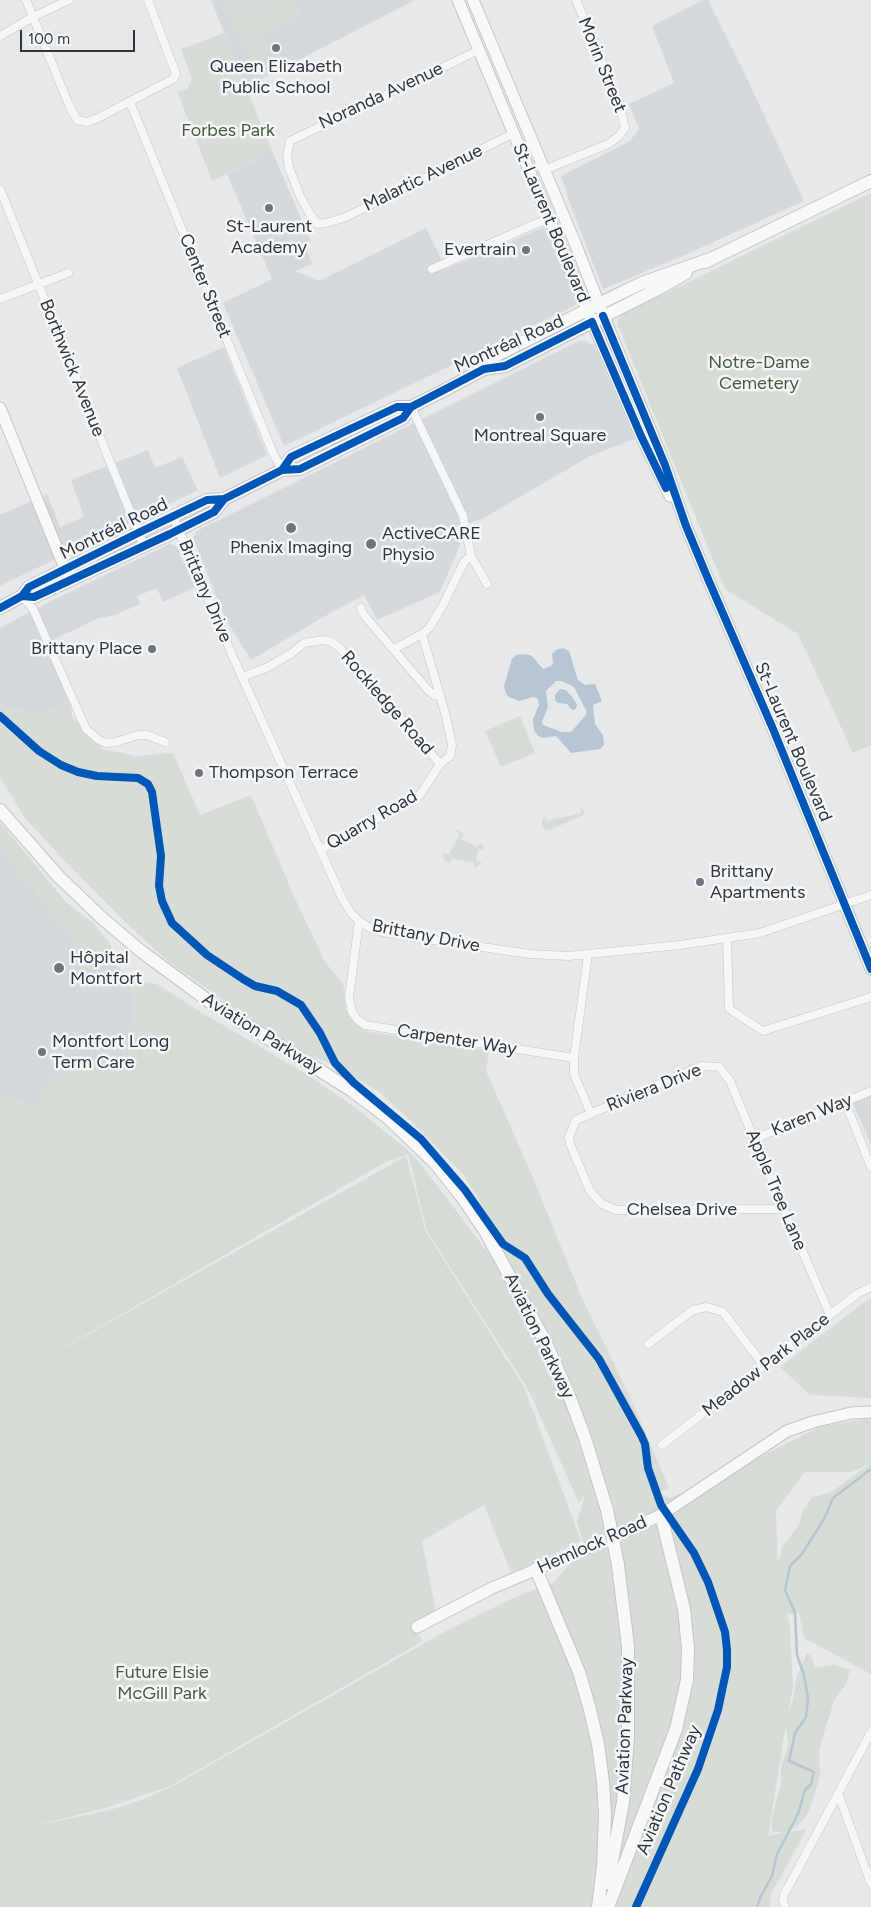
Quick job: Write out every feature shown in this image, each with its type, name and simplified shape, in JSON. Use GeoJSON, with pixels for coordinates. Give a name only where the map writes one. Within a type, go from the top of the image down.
{"type":"FeatureCollection","features":[{"type":"Feature","properties":{"kind":"main road","name":"St-Laurent Boulevard"},"geometry":{"type":"LineString","coordinates":[[458,0],[549,218],[596,313]]}},
{"type":"Feature","properties":{"kind":"main road","name":"St-Laurent Boulevard"},"geometry":{"type":"LineString","coordinates":[[473,0],[544,170],[596,313],[631,398],[641,436],[686,526],[773,729],[871,969]]}},
{"type":"Feature","properties":{"kind":"main road","name":"Montréal Road"},"geometry":{"type":"LineString","coordinates":[[68,575],[138,533],[208,500],[224,499],[282,470],[291,457],[397,407],[411,407],[484,370],[505,366],[596,313],[642,283],[713,258],[871,181]]}},
{"type":"Feature","properties":{"kind":"main road"},"geometry":{"type":"LineString","coordinates":[[0,408],[68,575]]}},
{"type":"Feature","properties":{"kind":"main road","name":"Montréal Road"},"geometry":{"type":"LineString","coordinates":[[0,608],[22,596],[29,587],[68,575],[144,546],[214,512],[224,499]]}},
{"type":"Feature","properties":{"kind":"main road","name":"Aviation Parkway"},"geometry":{"type":"LineString","coordinates":[[0,802],[19,831]]}},
{"type":"Feature","properties":{"kind":"main road","name":"Aviation Parkway"},"geometry":{"type":"LineString","coordinates":[[0,810],[80,897],[142,952],[216,1005],[351,1090],[392,1121],[435,1163],[462,1197],[485,1231],[545,1341],[581,1428],[600,1483],[618,1565],[628,1646],[628,1737],[620,1823],[602,1907]]}},
{"type":"Feature","properties":{"kind":"main road","name":"Hemlock Road"},"geometry":{"type":"LineString","coordinates":[[417,1627],[468,1599],[661,1515],[787,1431],[851,1413],[871,1412]]}},
{"type":"Feature","properties":{"kind":"main road"},"geometry":{"type":"LineString","coordinates":[[608,1907],[676,1729],[687,1680],[688,1648],[684,1609],[661,1515]]}},
{"type":"Feature","properties":{"kind":"main road"},"geometry":{"type":"LineString","coordinates":[[536,1569],[579,1672],[590,1706],[598,1744],[605,1808],[604,1856],[598,1907]]}},
{"type":"Feature","properties":{"kind":"street"},"geometry":{"type":"LineString","coordinates":[[26,0],[69,105],[77,120],[87,122],[173,79],[176,74],[148,0]]}},
{"type":"Feature","properties":{"kind":"street"},"geometry":{"type":"LineString","coordinates":[[0,36],[68,0]]}},
{"type":"Feature","properties":{"kind":"street","name":"Morin Street"},"geometry":{"type":"LineString","coordinates":[[544,170],[608,144],[618,137],[625,128],[619,103],[576,0]]}},
{"type":"Feature","properties":{"kind":"street","name":"Noranda Avenue"},"geometry":{"type":"LineString","coordinates":[[330,222],[318,224],[305,207],[289,168],[288,148],[290,140],[479,50]]}},
{"type":"Feature","properties":{"kind":"street","name":"Center Street"},"geometry":{"type":"LineString","coordinates":[[130,102],[273,453],[282,470]]}},
{"type":"Feature","properties":{"kind":"street","name":"Malartic Avenue"},"geometry":{"type":"LineString","coordinates":[[330,222],[346,217],[514,133]]}},
{"type":"Feature","properties":{"kind":"street","name":"Borthwick Avenue"},"geometry":{"type":"LineString","coordinates":[[0,189],[144,546]]}},
{"type":"Feature","properties":{"kind":"street"},"geometry":{"type":"LineString","coordinates":[[432,269],[549,218]]}},
{"type":"Feature","properties":{"kind":"street"},"geometry":{"type":"LineString","coordinates":[[0,299],[68,273]]}},
{"type":"Feature","properties":{"kind":"street"},"geometry":{"type":"LineString","coordinates":[[411,407],[463,516],[471,556],[487,584]]}},
{"type":"Feature","properties":{"kind":"street","name":"Brittany Drive"},"geometry":{"type":"LineString","coordinates":[[173,516],[242,677],[342,898],[351,913],[359,921],[376,930],[454,943],[539,955],[588,954],[760,934],[871,895]]}},
{"type":"Feature","properties":{"kind":"street"},"geometry":{"type":"LineString","coordinates":[[394,649],[422,634],[429,628],[442,607],[464,562],[471,556]]}},
{"type":"Feature","properties":{"kind":"street"},"geometry":{"type":"LineString","coordinates":[[22,596],[33,609],[86,729],[99,740],[106,743],[138,735],[147,735],[165,742]]}},
{"type":"Feature","properties":{"kind":"street"},"geometry":{"type":"LineString","coordinates":[[361,608],[363,614],[428,690],[434,695],[440,696]]}},
{"type":"Feature","properties":{"kind":"street","name":"Quarry Road"},"geometry":{"type":"LineString","coordinates":[[321,850],[420,796],[440,764],[450,756],[452,745],[422,634]]}},
{"type":"Feature","properties":{"kind":"street","name":"Rockledge Road"},"geometry":{"type":"LineString","coordinates":[[242,677],[268,667],[292,653],[304,643],[324,640],[332,642],[340,648],[440,764]]}},
{"type":"Feature","properties":{"kind":"street","name":"Carpenter Way"},"geometry":{"type":"LineString","coordinates":[[359,921],[348,993],[350,1005],[357,1019],[374,1027],[574,1058]]}},
{"type":"Feature","properties":{"kind":"street"},"geometry":{"type":"LineString","coordinates":[[727,939],[729,1009],[763,1032],[871,997]]}},
{"type":"Feature","properties":{"kind":"street"},"geometry":{"type":"LineString","coordinates":[[588,954],[574,1058],[574,1074],[591,1114]]}},
{"type":"Feature","properties":{"kind":"street","name":"Riviera Drive"},"geometry":{"type":"LineString","coordinates":[[591,1114],[702,1066],[719,1067]]}},
{"type":"Feature","properties":{"kind":"street","name":"Apple Tree Lane"},"geometry":{"type":"LineString","coordinates":[[719,1067],[730,1081],[830,1315]]}},
{"type":"Feature","properties":{"kind":"street","name":"Karen Way"},"geometry":{"type":"LineString","coordinates":[[754,1139],[871,1091]]}},
{"type":"Feature","properties":{"kind":"street"},"geometry":{"type":"LineString","coordinates":[[845,1102],[871,1167]]}},
{"type":"Feature","properties":{"kind":"street","name":"Chelsea Drive"},"geometry":{"type":"LineString","coordinates":[[591,1114],[576,1120],[569,1137],[570,1144],[590,1191],[602,1204],[616,1210],[784,1209]]}},
{"type":"Feature","properties":{"kind":"street","name":"Meadow Park Place"},"geometry":{"type":"LineString","coordinates":[[662,1445],[857,1294],[871,1287]]}},
{"type":"Feature","properties":{"kind":"street"},"geometry":{"type":"LineString","coordinates":[[648,1344],[693,1310],[706,1307],[723,1312],[764,1366]]}},
{"type":"Feature","properties":{"kind":"street"},"geometry":{"type":"LineString","coordinates":[[785,1907],[784,1895],[871,1732]]}},
{"type":"Feature","properties":{"kind":"street"},"geometry":{"type":"LineString","coordinates":[[838,1793],[870,1880]]}},
{"type":"Feature","properties":{"kind":"shaded area","name":"Queen Elizabeth Public School"},"geometry":{"type":"Polygon","coordinates":[[[211,0],[415,0],[246,87],[211,0]]]}},
{"type":"Feature","properties":{"kind":"shaded area"},"geometry":{"type":"Polygon","coordinates":[[[703,0],[708,0],[804,201],[685,255],[603,289],[561,176],[630,141],[639,129],[629,104],[674,83],[652,26],[703,0]]]}},
{"type":"Feature","properties":{"kind":"shaded area"},"geometry":{"type":"Polygon","coordinates":[[[272,151],[311,242],[305,245],[312,264],[295,271],[319,281],[426,228],[446,269],[544,227],[580,303],[284,446],[223,303],[272,279],[227,174],[272,151]]]}},
{"type":"Feature","properties":{"kind":"shaded area"},"geometry":{"type":"Polygon","coordinates":[[[581,340],[594,345],[635,439],[592,455],[482,519],[454,527],[460,545],[440,592],[377,620],[364,595],[251,660],[225,618],[193,538],[197,531],[581,340]]]}},
{"type":"Feature","properties":{"kind":"shaded area"},"geometry":{"type":"Polygon","coordinates":[[[224,347],[267,455],[220,478],[177,368],[224,347]]]}},
{"type":"Feature","properties":{"kind":"shaded area"},"geometry":{"type":"Polygon","coordinates":[[[148,450],[155,468],[182,457],[198,490],[0,586],[0,515],[47,494],[60,527],[84,517],[71,480],[148,450]]]}},
{"type":"Feature","properties":{"kind":"shaded area"},"geometry":{"type":"Polygon","coordinates":[[[170,544],[176,546],[195,587],[163,602],[157,588],[137,596],[140,604],[115,615],[96,619],[45,646],[71,701],[40,714],[3,706],[0,703],[0,628],[45,604],[170,544]]]}},
{"type":"Feature","properties":{"kind":"shaded area","name":"Hôpital Montfort"},"geometry":{"type":"Polygon","coordinates":[[[0,839],[106,957],[132,979],[132,1024],[120,1067],[91,1059],[51,1078],[35,1108],[0,1094],[0,839]]]}},
{"type":"Feature","properties":{"kind":"shaded area"},"geometry":{"type":"Polygon","coordinates":[[[871,1095],[871,1145],[853,1103],[871,1095]]]}},
{"type":"Feature","properties":{"kind":"green space"},"geometry":{"type":"Polygon","coordinates":[[[221,0],[263,0],[228,16],[221,0]]]}},
{"type":"Feature","properties":{"kind":"green space"},"geometry":{"type":"Polygon","coordinates":[[[271,0],[295,0],[303,17],[256,39],[275,42],[279,52],[276,63],[255,72],[248,56],[249,45],[255,39],[242,45],[230,19],[271,0]]]}},
{"type":"Feature","properties":{"kind":"green space","name":"Forbes Park"},"geometry":{"type":"Polygon","coordinates":[[[224,33],[272,151],[212,181],[177,91],[187,89],[192,79],[181,49],[224,33]]]}},
{"type":"Feature","properties":{"kind":"green space","name":"Notre-Dame Cemetery"},"geometry":{"type":"Polygon","coordinates":[[[871,193],[871,745],[853,753],[798,634],[725,589],[617,323],[619,317],[623,314],[871,193]]]}},
{"type":"Feature","properties":{"kind":"green space","name":"Future Elsie McGill Park"},"geometry":{"type":"Polygon","coordinates":[[[71,701],[72,716],[95,739],[102,749],[136,756],[173,753],[200,815],[251,795],[293,894],[325,962],[343,984],[346,1010],[369,1032],[489,1050],[486,1071],[531,1173],[582,1298],[630,1397],[669,1488],[657,1493],[670,1498],[727,1474],[819,1427],[871,1417],[871,1674],[804,1638],[799,1612],[791,1615],[787,1612],[790,1626],[793,1687],[788,1715],[797,1676],[807,1653],[812,1657],[815,1668],[833,1665],[850,1669],[846,1684],[834,1701],[823,1736],[819,1751],[820,1776],[809,1812],[799,1825],[788,1832],[807,1829],[772,1892],[769,1907],[0,1907],[0,1094],[35,1108],[51,1078],[91,1059],[120,1067],[132,1024],[132,979],[157,984],[308,1075],[356,1108],[409,1151],[492,1258],[503,1239],[463,1174],[410,1120],[378,1091],[323,1060],[311,1056],[260,1026],[165,959],[124,921],[25,818],[0,777],[0,703],[4,706],[40,714],[71,701]],[[408,1154],[386,1162],[28,1368],[406,1156],[426,1232],[524,1387],[581,1541],[511,1573],[484,1505],[422,1541],[436,1611],[413,1624],[423,1641],[170,1786],[109,1807],[34,1826],[110,1810],[141,1800],[175,1785],[446,1631],[513,1598],[554,1582],[585,1547],[577,1522],[585,1495],[579,1503],[529,1391],[427,1231],[408,1154]],[[868,1465],[851,1472],[805,1472],[776,1511],[778,1565],[782,1547],[799,1525],[803,1510],[812,1498],[833,1491],[868,1465]],[[786,1724],[768,1836],[784,1833],[772,1831],[772,1818],[781,1784],[781,1768],[788,1745],[786,1724]]]}},
{"type":"Feature","properties":{"kind":"green space"},"geometry":{"type":"Polygon","coordinates":[[[520,716],[535,753],[501,767],[485,731],[520,716]]]}},
{"type":"Feature","properties":{"kind":"green space"},"geometry":{"type":"Polygon","coordinates":[[[580,807],[585,811],[584,815],[550,830],[545,829],[542,825],[542,820],[545,816],[547,821],[581,813],[580,807]]]}},
{"type":"Feature","properties":{"kind":"green space"},"geometry":{"type":"Polygon","coordinates":[[[0,822],[65,901],[93,923],[110,943],[113,957],[109,966],[92,972],[87,972],[83,969],[82,959],[74,954],[70,934],[50,918],[34,889],[21,880],[9,857],[0,847],[0,822]]]}},
{"type":"Feature","properties":{"kind":"green space"},"geometry":{"type":"Polygon","coordinates":[[[458,830],[464,834],[461,839],[477,847],[481,843],[484,847],[485,850],[478,849],[476,861],[482,862],[477,867],[474,868],[474,862],[451,859],[450,864],[444,860],[443,853],[449,855],[460,834],[456,831],[458,830]]]}},
{"type":"Feature","properties":{"kind":"green space"},"geometry":{"type":"Polygon","coordinates":[[[871,1297],[871,1398],[810,1395],[780,1367],[871,1297]]]}},
{"type":"Feature","properties":{"kind":"water"},"geometry":{"type":"Polygon","coordinates":[[[563,648],[569,651],[578,680],[585,685],[595,684],[602,701],[593,705],[595,724],[603,735],[604,745],[600,749],[571,753],[556,736],[543,738],[538,736],[534,730],[533,719],[539,705],[538,699],[533,697],[519,701],[506,694],[504,686],[512,659],[516,655],[526,654],[532,656],[543,669],[551,666],[553,663],[552,654],[556,650],[563,648]],[[556,681],[546,691],[548,707],[542,722],[543,725],[562,732],[571,732],[587,712],[574,687],[562,681],[556,681]]]}},
{"type":"Feature","properties":{"kind":"water"},"geometry":{"type":"Polygon","coordinates":[[[560,689],[566,690],[573,698],[577,705],[576,709],[572,710],[567,704],[558,703],[555,700],[555,695],[560,689]]]}},
{"type":"Feature","properties":{"kind":"waterway"},"geometry":{"type":"LineString","coordinates":[[757,1907],[772,1876],[777,1854],[798,1814],[805,1790],[811,1784],[814,1772],[789,1761],[795,1733],[806,1717],[808,1698],[804,1675],[797,1655],[795,1613],[785,1590],[790,1566],[802,1554],[824,1519],[833,1498],[871,1469]]}},
{"type":"Feature","properties":{"kind":"cycle path"},"geometry":{"type":"LineString","coordinates":[[603,316],[665,465],[686,526],[773,729],[871,969]]}},
{"type":"Feature","properties":{"kind":"cycle path"},"geometry":{"type":"LineString","coordinates":[[282,470],[291,457],[397,407],[411,407],[484,369],[505,366],[592,322],[641,436],[666,488]]}},
{"type":"Feature","properties":{"kind":"cycle path"},"geometry":{"type":"LineString","coordinates":[[22,596],[34,597],[170,534],[214,512],[224,499],[282,470],[300,469],[403,418],[411,407]]}},
{"type":"Feature","properties":{"kind":"cycle path"},"geometry":{"type":"LineString","coordinates":[[0,608],[22,596],[29,587],[138,533],[207,500],[224,499]]}},
{"type":"Feature","properties":{"kind":"cycle path","name":"Aviation Pathway"},"geometry":{"type":"LineString","coordinates":[[0,716],[39,751],[61,765],[78,772],[97,776],[138,778],[148,784],[152,792],[161,856],[159,886],[162,901],[172,923],[207,955],[243,979],[255,986],[277,991],[301,1005],[320,1033],[335,1063],[354,1083],[421,1139],[465,1190],[503,1244],[525,1258],[548,1294],[599,1359],[641,1435],[645,1444],[648,1468],[661,1505],[694,1553],[708,1582],[725,1632],[727,1667],[718,1710],[698,1769],[636,1907]]}},
{"type":"Feature","properties":{"kind":"place","name":"Queen Elizabeth Public School"},"geometry":{"type":"Point","coordinates":[276,48]}},
{"type":"Feature","properties":{"kind":"place","name":"St-Laurent Academy"},"geometry":{"type":"Point","coordinates":[269,208]}},
{"type":"Feature","properties":{"kind":"place","name":"Evertrain"},"geometry":{"type":"Point","coordinates":[526,250]}},
{"type":"Feature","properties":{"kind":"place","name":"Montreal Square"},"geometry":{"type":"Point","coordinates":[540,417]}},
{"type":"Feature","properties":{"kind":"place","name":"Phenix Imaging"},"geometry":{"type":"Point","coordinates":[291,528]}},
{"type":"Feature","properties":{"kind":"place","name":"ActiveCARE Physio"},"geometry":{"type":"Point","coordinates":[371,544]}},
{"type":"Feature","properties":{"kind":"place","name":"Brittany Place"},"geometry":{"type":"Point","coordinates":[152,649]}},
{"type":"Feature","properties":{"kind":"place","name":"Thompson Terrace"},"geometry":{"type":"Point","coordinates":[199,773]}},
{"type":"Feature","properties":{"kind":"place","name":"Brittany Apartments"},"geometry":{"type":"Point","coordinates":[700,882]}},
{"type":"Feature","properties":{"kind":"place","name":"Hôpital Montfort"},"geometry":{"type":"Point","coordinates":[59,968]}},
{"type":"Feature","properties":{"kind":"place","name":"Montfort Long Term Care"},"geometry":{"type":"Point","coordinates":[42,1052]}}]}
